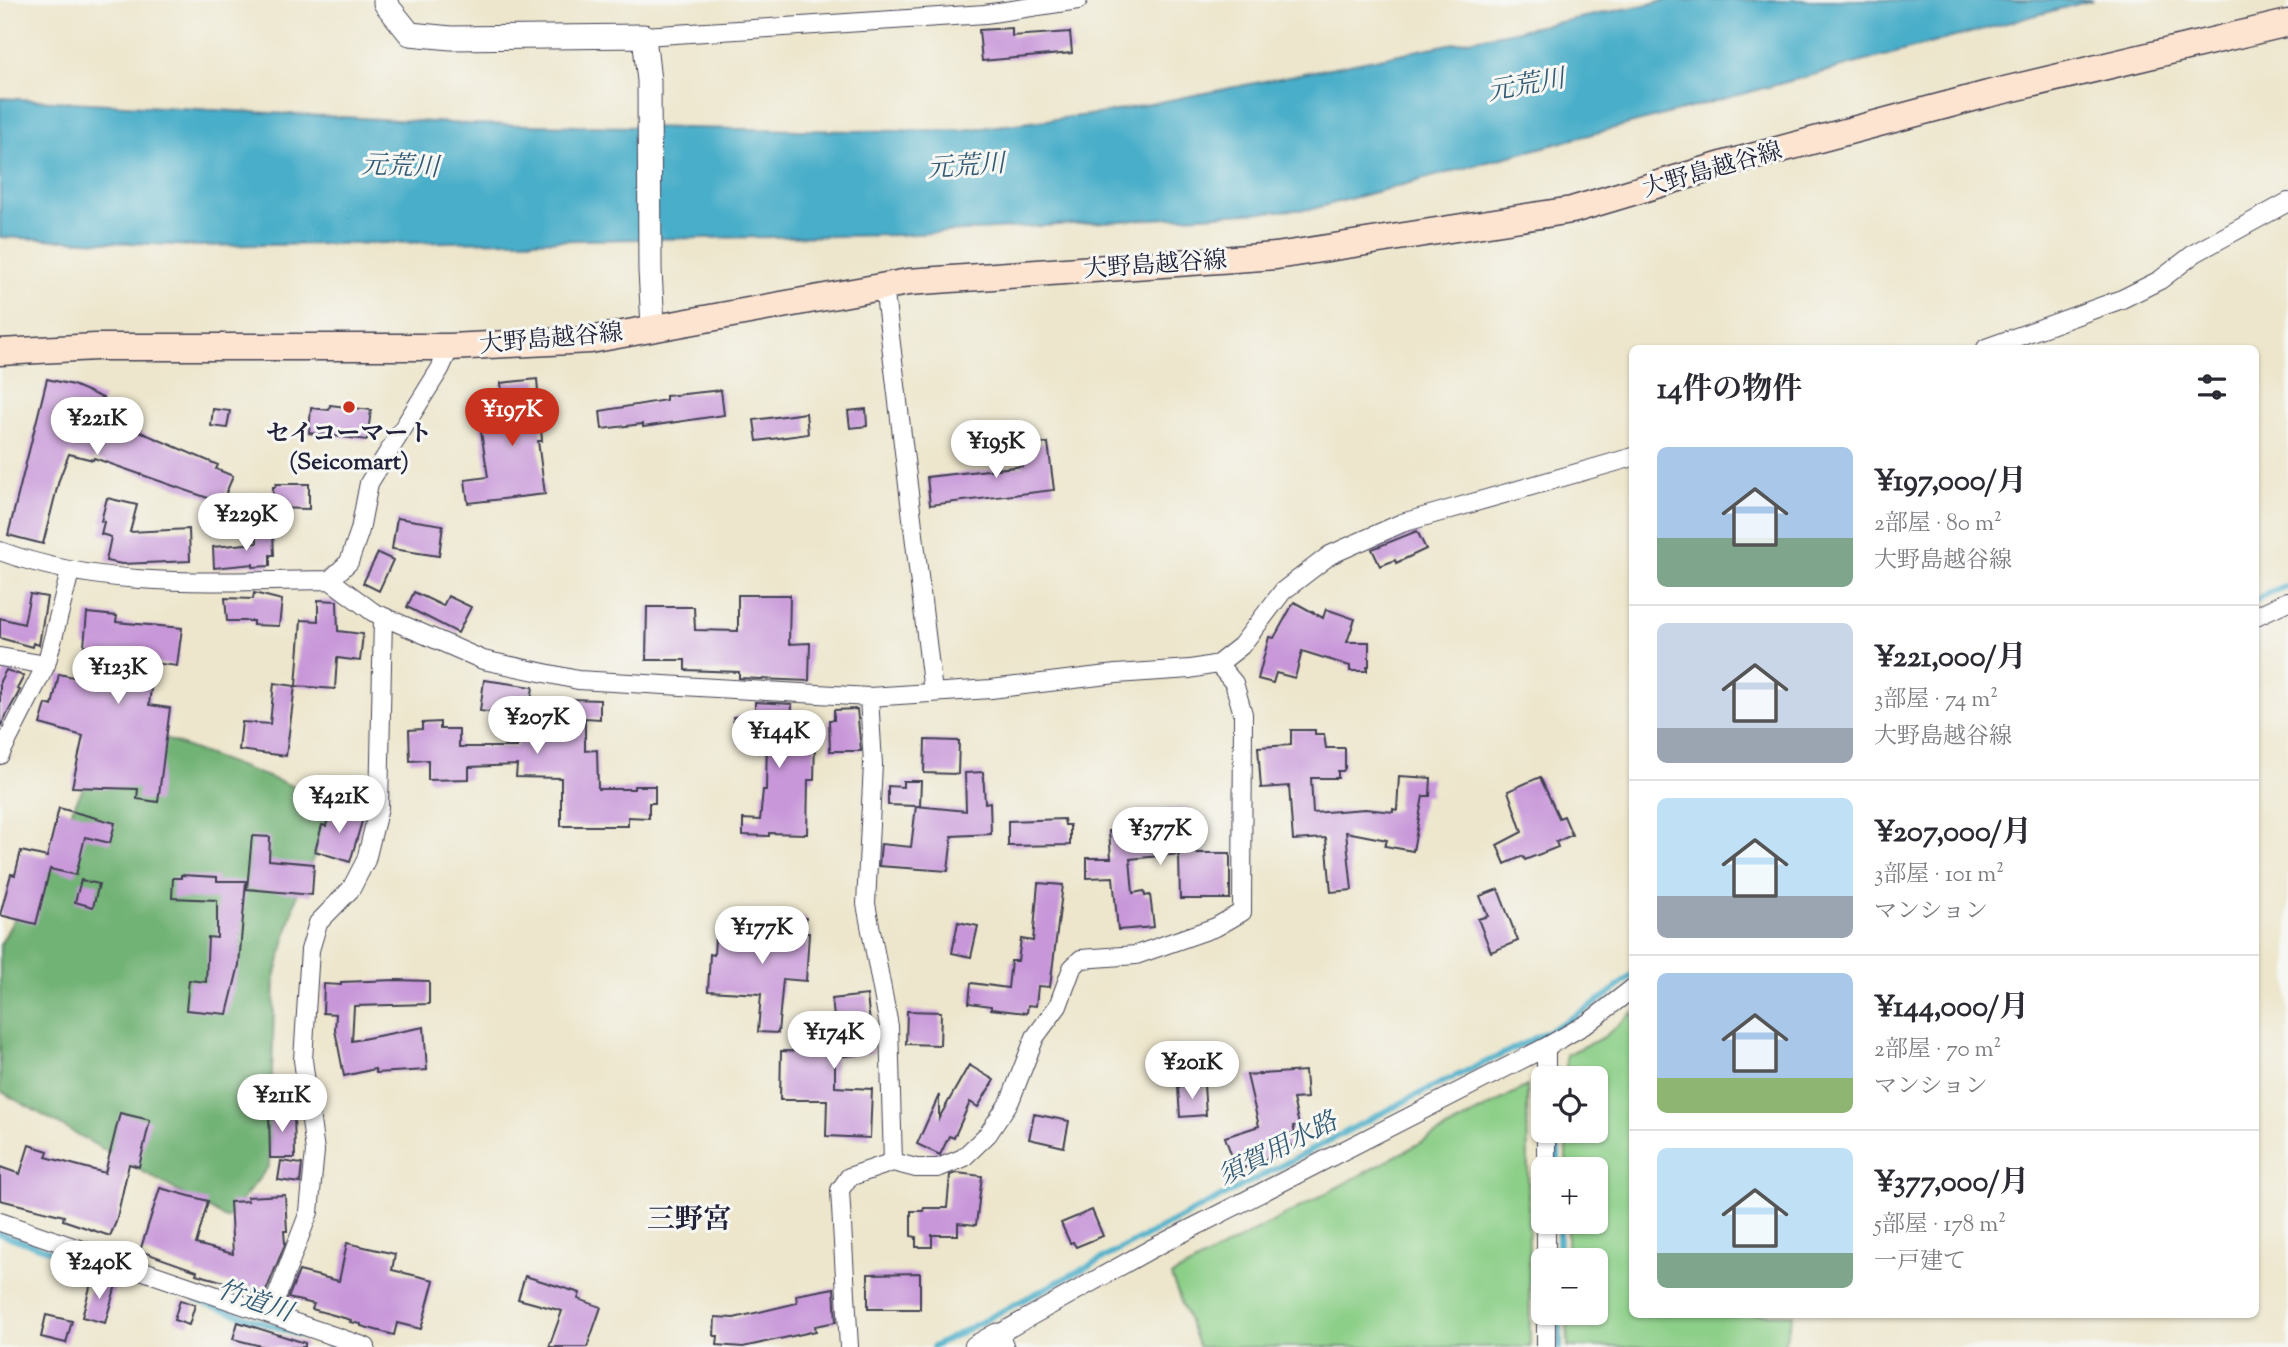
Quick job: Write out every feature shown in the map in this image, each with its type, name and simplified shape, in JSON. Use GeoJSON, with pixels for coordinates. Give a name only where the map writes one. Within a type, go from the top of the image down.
{"type":"FeatureCollection","features":[{"type":"Feature","properties":{"kind":"main road","name":"大野島越谷線"},"geometry":{"type":"LineString","coordinates":[[0,352],[96,347],[450,347],[590,340],[908,282],[1276,256],[1572,210],[1729,163],[1988,94],[2288,23]]}},
{"type":"Feature","properties":{"kind":"street"},"geometry":{"type":"LineString","coordinates":[[386,0],[410,34],[451,38],[644,36],[985,14],[1078,0]]}},
{"type":"Feature","properties":{"kind":"street"},"geometry":{"type":"LineString","coordinates":[[644,36],[649,81],[653,327]]}},
{"type":"Feature","properties":{"kind":"street"},"geometry":{"type":"LineString","coordinates":[[1994,345],[2122,299],[2160,280],[2195,253],[2288,202]]}},
{"type":"Feature","properties":{"kind":"street"},"geometry":{"type":"LineString","coordinates":[[884,286],[933,692]]}},
{"type":"Feature","properties":{"kind":"street"},"geometry":{"type":"LineString","coordinates":[[330,580],[349,562],[360,530],[369,483],[440,369],[450,347]]}},
{"type":"Feature","properties":{"kind":"street"},"geometry":{"type":"LineString","coordinates":[[0,551],[29,562],[70,572],[145,581],[330,580],[373,612],[483,660],[578,680],[869,697],[991,688],[1218,664],[1241,646],[1283,591],[1330,555],[1402,523],[1629,458]]}},
{"type":"Feature","properties":{"kind":"street"},"geometry":{"type":"LineString","coordinates":[[0,755],[46,665],[70,572]]}},
{"type":"Feature","properties":{"kind":"street"},"geometry":{"type":"LineString","coordinates":[[2259,615],[2288,601]]}},
{"type":"Feature","properties":{"kind":"street"},"geometry":{"type":"LineString","coordinates":[[270,1314],[309,1212],[315,1151],[303,1060],[310,950],[318,923],[352,889],[366,860],[379,807],[383,617]]}},
{"type":"Feature","properties":{"kind":"street"},"geometry":{"type":"LineString","coordinates":[[0,657],[46,665]]}},
{"type":"Feature","properties":{"kind":"street"},"geometry":{"type":"LineString","coordinates":[[849,1347],[840,1190],[849,1177],[892,1162],[916,1168],[938,1168],[963,1158],[988,1134],[1010,1101],[1035,1037],[1058,1006],[1072,968],[1080,959],[1136,955],[1216,927],[1242,912],[1243,714],[1234,683],[1218,664]]}},
{"type":"Feature","properties":{"kind":"street"},"geometry":{"type":"LineString","coordinates":[[869,697],[873,764],[866,904],[889,1026],[892,1162]]}},
{"type":"Feature","properties":{"kind":"street"},"geometry":{"type":"LineString","coordinates":[[976,1347],[1000,1341],[1151,1249],[1546,1047],[1588,1023],[1629,991]]}},
{"type":"Feature","properties":{"kind":"street"},"geometry":{"type":"LineString","coordinates":[[1546,1047],[1546,1066]]}},
{"type":"Feature","properties":{"kind":"street"},"geometry":{"type":"LineString","coordinates":[[0,1222],[270,1314],[318,1339],[366,1347]]}},
{"type":"Feature","properties":{"kind":"street"},"geometry":{"type":"LineString","coordinates":[[1546,1325],[1546,1347]]}},
{"type":"Feature","properties":{"kind":"green space"},"geometry":{"type":"Polygon","coordinates":[[[117,721],[341,804],[300,884],[275,977],[269,1166],[227,1219],[0,1091],[0,945],[117,721]]]}},
{"type":"Feature","properties":{"kind":"green space"},"geometry":{"type":"Polygon","coordinates":[[[1629,1015],[1629,1318],[1792,1318],[1783,1347],[1568,1347],[1567,1325],[1608,1325],[1608,1248],[1567,1248],[1567,1234],[1608,1234],[1608,1157],[1566,1157],[1566,1143],[1608,1143],[1608,1066],[1566,1066],[1566,1055],[1604,1037],[1629,1015]]]}},
{"type":"Feature","properties":{"kind":"green space"},"geometry":{"type":"Polygon","coordinates":[[[1527,1086],[1530,1347],[1199,1347],[1171,1276],[1527,1086]]]}},
{"type":"Feature","properties":{"kind":"water","name":"元荒川"},"geometry":{"type":"Polygon","coordinates":[[[1669,0],[2093,0],[1312,209],[899,235],[195,246],[0,237],[0,98],[469,124],[854,131],[963,130],[1105,113],[1669,0]]]}},
{"type":"Feature","properties":{"kind":"building"},"geometry":{"type":"Polygon","coordinates":[[[1012,28],[1012,36],[1070,32],[1072,53],[982,61],[979,30],[1012,28]]]}},
{"type":"Feature","properties":{"kind":"building"},"geometry":{"type":"Polygon","coordinates":[[[47,379],[73,385],[103,398],[98,414],[218,465],[216,469],[233,476],[222,503],[94,458],[93,460],[69,454],[59,480],[43,544],[8,535],[47,379]]]}},
{"type":"Feature","properties":{"kind":"building"},"geometry":{"type":"Polygon","coordinates":[[[537,379],[542,441],[538,441],[545,494],[468,503],[465,480],[488,477],[480,425],[505,423],[501,383],[537,379]]]}},
{"type":"Feature","properties":{"kind":"building"},"geometry":{"type":"Polygon","coordinates":[[[721,390],[724,415],[643,427],[643,424],[602,429],[600,411],[666,400],[666,396],[721,390]]]}},
{"type":"Feature","properties":{"kind":"building"},"geometry":{"type":"Polygon","coordinates":[[[330,405],[371,410],[367,440],[309,433],[311,408],[329,410],[330,405]]]}},
{"type":"Feature","properties":{"kind":"building"},"geometry":{"type":"Polygon","coordinates":[[[213,409],[230,411],[227,428],[211,426],[213,409]]]}},
{"type":"Feature","properties":{"kind":"building"},"geometry":{"type":"Polygon","coordinates":[[[866,409],[867,426],[850,428],[848,411],[866,409]]]}},
{"type":"Feature","properties":{"kind":"building"},"geometry":{"type":"Polygon","coordinates":[[[806,413],[808,434],[757,441],[754,420],[806,413]]]}},
{"type":"Feature","properties":{"kind":"building"},"geometry":{"type":"Polygon","coordinates":[[[1048,443],[1054,490],[930,505],[927,477],[1023,466],[1022,458],[1029,457],[1027,446],[1048,443]]]}},
{"type":"Feature","properties":{"kind":"building"},"geometry":{"type":"Polygon","coordinates":[[[276,484],[309,484],[309,509],[273,508],[273,487],[276,484]]]}},
{"type":"Feature","properties":{"kind":"building"},"geometry":{"type":"Polygon","coordinates":[[[107,498],[137,505],[130,532],[189,529],[190,561],[122,564],[106,561],[111,537],[101,534],[104,522],[101,521],[107,498]]]}},
{"type":"Feature","properties":{"kind":"building"},"geometry":{"type":"Polygon","coordinates":[[[397,518],[443,525],[439,556],[392,549],[397,518]]]}},
{"type":"Feature","properties":{"kind":"building"},"geometry":{"type":"Polygon","coordinates":[[[1417,531],[1426,549],[1396,563],[1395,560],[1380,566],[1372,549],[1417,531]]]}},
{"type":"Feature","properties":{"kind":"building"},"geometry":{"type":"Polygon","coordinates":[[[273,533],[274,555],[270,555],[270,566],[253,567],[253,564],[214,568],[213,547],[257,543],[257,534],[273,533]]]}},
{"type":"Feature","properties":{"kind":"building"},"geometry":{"type":"Polygon","coordinates":[[[378,553],[393,560],[379,591],[363,583],[378,553]]]}},
{"type":"Feature","properties":{"kind":"building"},"geometry":{"type":"Polygon","coordinates":[[[414,592],[443,606],[448,596],[471,607],[458,633],[407,607],[414,592]]]}},
{"type":"Feature","properties":{"kind":"building"},"geometry":{"type":"Polygon","coordinates":[[[254,593],[282,600],[279,626],[253,625],[253,621],[227,621],[225,598],[253,599],[254,593]]]}},
{"type":"Feature","properties":{"kind":"building"},"geometry":{"type":"Polygon","coordinates":[[[30,594],[47,597],[39,645],[33,643],[32,647],[0,638],[0,618],[24,624],[30,594]]]}},
{"type":"Feature","properties":{"kind":"building"},"geometry":{"type":"Polygon","coordinates":[[[738,595],[790,595],[789,644],[810,643],[809,681],[739,678],[739,672],[685,670],[685,660],[646,660],[647,607],[694,607],[695,630],[738,631],[738,595]]]}},
{"type":"Feature","properties":{"kind":"building"},"geometry":{"type":"Polygon","coordinates":[[[318,600],[337,601],[338,631],[363,634],[360,661],[337,658],[335,689],[296,686],[301,620],[318,621],[318,600]]]}},
{"type":"Feature","properties":{"kind":"building"},"geometry":{"type":"Polygon","coordinates":[[[1294,602],[1323,618],[1326,609],[1355,619],[1347,642],[1369,642],[1367,671],[1350,671],[1350,666],[1302,651],[1295,678],[1276,673],[1273,683],[1258,679],[1269,637],[1274,638],[1294,602]]]}},
{"type":"Feature","properties":{"kind":"building"},"geometry":{"type":"Polygon","coordinates":[[[87,613],[117,616],[116,622],[182,628],[177,666],[154,663],[149,705],[170,708],[158,802],[137,799],[138,789],[72,787],[83,736],[40,724],[46,704],[52,706],[59,674],[87,680],[90,647],[84,646],[87,613]]]}},
{"type":"Feature","properties":{"kind":"building"},"geometry":{"type":"Polygon","coordinates":[[[6,670],[24,676],[17,689],[20,690],[0,727],[0,681],[6,670]]]}},
{"type":"Feature","properties":{"kind":"building"},"geometry":{"type":"Polygon","coordinates":[[[484,680],[533,687],[530,708],[571,713],[571,699],[600,700],[600,719],[585,718],[585,751],[597,750],[598,789],[655,786],[655,803],[649,803],[649,818],[628,817],[628,826],[561,826],[561,778],[516,777],[517,765],[469,767],[469,779],[428,780],[428,760],[410,761],[409,730],[422,729],[422,723],[440,722],[440,729],[459,729],[459,747],[517,747],[517,716],[480,711],[484,680]]]}},
{"type":"Feature","properties":{"kind":"building"},"geometry":{"type":"Polygon","coordinates":[[[274,683],[295,686],[286,756],[239,750],[242,722],[270,724],[274,683]]]}},
{"type":"Feature","properties":{"kind":"building"},"geometry":{"type":"Polygon","coordinates":[[[755,702],[792,704],[791,739],[815,739],[814,780],[808,780],[807,834],[743,835],[743,819],[760,820],[763,790],[766,790],[767,738],[737,743],[733,717],[755,714],[755,702]]]}},
{"type":"Feature","properties":{"kind":"building"},"geometry":{"type":"Polygon","coordinates":[[[857,709],[861,751],[830,751],[829,720],[834,720],[834,710],[857,709]]]}},
{"type":"Feature","properties":{"kind":"building"},"geometry":{"type":"Polygon","coordinates":[[[1291,730],[1315,730],[1315,734],[1324,734],[1326,748],[1345,748],[1345,768],[1338,771],[1338,778],[1311,778],[1313,813],[1365,809],[1393,812],[1393,809],[1397,810],[1399,776],[1431,778],[1430,796],[1423,796],[1413,851],[1385,846],[1387,840],[1346,832],[1352,890],[1331,892],[1326,838],[1293,840],[1289,786],[1261,788],[1258,747],[1291,745],[1291,730]]]}},
{"type":"Feature","properties":{"kind":"building"},"geometry":{"type":"Polygon","coordinates":[[[925,740],[959,741],[958,774],[924,773],[925,740]]]}},
{"type":"Feature","properties":{"kind":"building"},"geometry":{"type":"Polygon","coordinates":[[[983,772],[985,803],[990,802],[991,834],[952,836],[948,871],[879,866],[881,844],[911,847],[916,806],[966,811],[965,773],[983,772]]]}},
{"type":"Feature","properties":{"kind":"building"},"geometry":{"type":"Polygon","coordinates":[[[1540,777],[1559,818],[1564,816],[1572,835],[1556,842],[1558,847],[1525,860],[1523,856],[1505,864],[1497,845],[1522,832],[1508,791],[1540,777]]]}},
{"type":"Feature","properties":{"kind":"building"},"geometry":{"type":"Polygon","coordinates":[[[903,781],[921,781],[920,806],[888,805],[888,786],[903,787],[903,781]]]}},
{"type":"Feature","properties":{"kind":"building"},"geometry":{"type":"Polygon","coordinates":[[[1190,807],[1193,853],[1230,853],[1230,899],[1180,899],[1179,854],[1130,859],[1133,893],[1144,891],[1145,896],[1150,895],[1154,927],[1118,930],[1113,877],[1087,878],[1087,858],[1111,858],[1109,831],[1164,827],[1163,809],[1190,807]]]}},
{"type":"Feature","properties":{"kind":"building"},"geometry":{"type":"Polygon","coordinates":[[[59,808],[115,823],[110,843],[85,837],[76,875],[50,869],[36,924],[0,915],[11,874],[15,875],[21,851],[47,857],[59,808]]]}},
{"type":"Feature","properties":{"kind":"building"},"geometry":{"type":"Polygon","coordinates":[[[331,808],[363,818],[350,862],[315,851],[322,825],[326,826],[331,808]]]}},
{"type":"Feature","properties":{"kind":"building"},"geometry":{"type":"Polygon","coordinates":[[[1064,819],[1065,825],[1070,825],[1070,845],[1008,846],[1008,821],[1064,819]]]}},
{"type":"Feature","properties":{"kind":"building"},"geometry":{"type":"Polygon","coordinates":[[[252,836],[270,837],[269,860],[314,864],[312,895],[247,889],[252,836]]]}},
{"type":"Feature","properties":{"kind":"building"},"geometry":{"type":"Polygon","coordinates":[[[181,875],[217,877],[217,881],[246,881],[239,965],[227,1014],[186,1010],[189,980],[206,982],[208,937],[217,938],[217,900],[172,898],[173,878],[181,878],[181,875]]]}},
{"type":"Feature","properties":{"kind":"building"},"geometry":{"type":"Polygon","coordinates":[[[81,880],[99,884],[93,907],[75,902],[81,880]]]}},
{"type":"Feature","properties":{"kind":"building"},"geometry":{"type":"Polygon","coordinates":[[[1038,883],[1063,885],[1050,987],[1038,986],[1036,1006],[1028,1005],[1027,1013],[991,1009],[991,1006],[969,1003],[971,983],[1008,988],[1011,961],[1018,961],[1021,939],[1033,941],[1038,883]]]}},
{"type":"Feature","properties":{"kind":"building"},"geometry":{"type":"Polygon","coordinates":[[[1498,889],[1518,941],[1491,952],[1478,919],[1488,916],[1480,896],[1498,889]]]}},
{"type":"Feature","properties":{"kind":"building"},"geometry":{"type":"Polygon","coordinates":[[[770,916],[806,918],[805,933],[809,933],[806,981],[783,979],[778,1033],[758,1032],[761,994],[708,991],[710,954],[714,955],[715,938],[768,942],[770,916]]]}},
{"type":"Feature","properties":{"kind":"building"},"geometry":{"type":"Polygon","coordinates":[[[958,922],[978,926],[971,957],[952,953],[958,922]]]}},
{"type":"Feature","properties":{"kind":"building"},"geometry":{"type":"Polygon","coordinates":[[[429,981],[429,1004],[354,1006],[352,1041],[424,1027],[427,1070],[376,1073],[375,1069],[344,1076],[335,1030],[336,1014],[323,1013],[324,984],[429,981]]]}},
{"type":"Feature","properties":{"kind":"building"},"geometry":{"type":"Polygon","coordinates":[[[867,995],[873,1053],[835,1057],[835,1087],[872,1089],[870,1138],[826,1136],[827,1100],[780,1100],[781,1051],[831,1052],[829,1027],[835,1026],[832,999],[867,995]]]}},
{"type":"Feature","properties":{"kind":"building"},"geometry":{"type":"Polygon","coordinates":[[[907,1011],[941,1012],[940,1045],[906,1044],[907,1011]]]}},
{"type":"Feature","properties":{"kind":"building"},"geometry":{"type":"Polygon","coordinates":[[[969,1065],[994,1080],[978,1107],[970,1102],[954,1138],[949,1136],[940,1155],[917,1144],[939,1095],[939,1118],[969,1065]]]}},
{"type":"Feature","properties":{"kind":"building"},"geometry":{"type":"Polygon","coordinates":[[[1305,1071],[1307,1098],[1293,1099],[1299,1125],[1293,1126],[1295,1133],[1285,1136],[1292,1148],[1237,1171],[1225,1137],[1259,1126],[1247,1075],[1305,1071]]]}},
{"type":"Feature","properties":{"kind":"building"},"geometry":{"type":"Polygon","coordinates":[[[1204,1085],[1206,1115],[1180,1117],[1178,1087],[1204,1085]]]}},
{"type":"Feature","properties":{"kind":"building"},"geometry":{"type":"Polygon","coordinates":[[[294,1109],[295,1158],[270,1158],[269,1110],[294,1109]]]}},
{"type":"Feature","properties":{"kind":"building"},"geometry":{"type":"Polygon","coordinates":[[[120,1113],[150,1120],[139,1167],[129,1164],[116,1222],[110,1236],[63,1220],[64,1216],[0,1200],[0,1167],[20,1174],[29,1145],[48,1151],[46,1157],[105,1173],[120,1113]]]}},
{"type":"Feature","properties":{"kind":"building"},"geometry":{"type":"Polygon","coordinates":[[[1034,1114],[1069,1121],[1064,1147],[1029,1139],[1034,1114]]]}},
{"type":"Feature","properties":{"kind":"building"},"geometry":{"type":"Polygon","coordinates":[[[281,1161],[302,1164],[300,1183],[278,1180],[281,1161]]]}},
{"type":"Feature","properties":{"kind":"building"},"geometry":{"type":"Polygon","coordinates":[[[957,1173],[982,1176],[976,1225],[958,1223],[958,1235],[932,1235],[932,1247],[916,1247],[916,1237],[911,1236],[911,1211],[947,1208],[950,1175],[957,1173]]]}},
{"type":"Feature","properties":{"kind":"building"},"geometry":{"type":"Polygon","coordinates":[[[160,1188],[208,1201],[196,1244],[233,1254],[230,1202],[248,1201],[247,1197],[285,1195],[285,1244],[264,1296],[196,1274],[197,1271],[140,1251],[160,1188]]]}},
{"type":"Feature","properties":{"kind":"building"},"geometry":{"type":"Polygon","coordinates":[[[1092,1210],[1103,1236],[1076,1247],[1073,1242],[1070,1243],[1061,1223],[1092,1210]]]}},
{"type":"Feature","properties":{"kind":"building"},"geometry":{"type":"Polygon","coordinates":[[[347,1243],[395,1254],[392,1270],[434,1280],[421,1329],[397,1323],[394,1335],[312,1309],[314,1304],[288,1298],[299,1271],[339,1281],[347,1243]]]}},
{"type":"Feature","properties":{"kind":"building"},"geometry":{"type":"Polygon","coordinates":[[[920,1273],[920,1309],[868,1309],[868,1274],[920,1273]]]}},
{"type":"Feature","properties":{"kind":"building"},"geometry":{"type":"Polygon","coordinates":[[[525,1276],[580,1293],[578,1299],[601,1307],[587,1347],[549,1347],[562,1311],[518,1299],[525,1276]]]}},
{"type":"Feature","properties":{"kind":"building"},"geometry":{"type":"Polygon","coordinates":[[[92,1280],[116,1285],[105,1323],[82,1317],[92,1280]]]}},
{"type":"Feature","properties":{"kind":"building"},"geometry":{"type":"Polygon","coordinates":[[[834,1288],[836,1322],[815,1326],[816,1331],[743,1347],[717,1345],[718,1336],[714,1336],[715,1317],[734,1318],[797,1303],[796,1295],[834,1288]]]}},
{"type":"Feature","properties":{"kind":"building"},"geometry":{"type":"Polygon","coordinates":[[[180,1300],[195,1305],[189,1325],[174,1320],[180,1300]]]}},
{"type":"Feature","properties":{"kind":"building"},"geometry":{"type":"Polygon","coordinates":[[[46,1315],[72,1321],[66,1343],[41,1337],[46,1315]]]}},
{"type":"Feature","properties":{"kind":"building"},"geometry":{"type":"Polygon","coordinates":[[[238,1322],[305,1343],[305,1347],[265,1347],[233,1339],[238,1322]]]}},
{"type":"Feature","properties":{"kind":"waterway","name":"須賀用水路"},"geometry":{"type":"LineString","coordinates":[[2259,599],[2288,585]]}},
{"type":"Feature","properties":{"kind":"waterway","name":"須賀用水路"},"geometry":{"type":"LineString","coordinates":[[933,1347],[1407,1100],[1554,1028],[1609,994],[1629,977]]}},
{"type":"Feature","properties":{"kind":"waterway"},"geometry":{"type":"LineString","coordinates":[[1558,1143],[1558,1157]]}},
{"type":"Feature","properties":{"kind":"waterway","name":"竹道川"},"geometry":{"type":"LineString","coordinates":[[0,1234],[68,1257]]}},
{"type":"Feature","properties":{"kind":"waterway"},"geometry":{"type":"LineString","coordinates":[[1559,1234],[1559,1245]]}},
{"type":"Feature","properties":{"kind":"waterway","name":"竹道川"},"geometry":{"type":"LineString","coordinates":[[84,1262],[176,1294]]}},
{"type":"Feature","properties":{"kind":"waterway","name":"竹道川"},"geometry":{"type":"LineString","coordinates":[[196,1300],[302,1336]]}},
{"type":"Feature","properties":{"kind":"waterway"},"geometry":{"type":"LineString","coordinates":[[1560,1325],[1560,1347]]}},
{"type":"Feature","properties":{"kind":"waterway","name":"竹道川"},"geometry":{"type":"LineString","coordinates":[[328,1344],[336,1347]]}},
{"type":"Feature","properties":{"kind":"place","name":"セイコーマート (Seicomart)"},"geometry":{"type":"Point","coordinates":[349,407]}},
{"type":"Feature","properties":{"kind":"district","name":"三野宮"},"geometry":{"type":"Point","coordinates":[689,1218]}}]}
